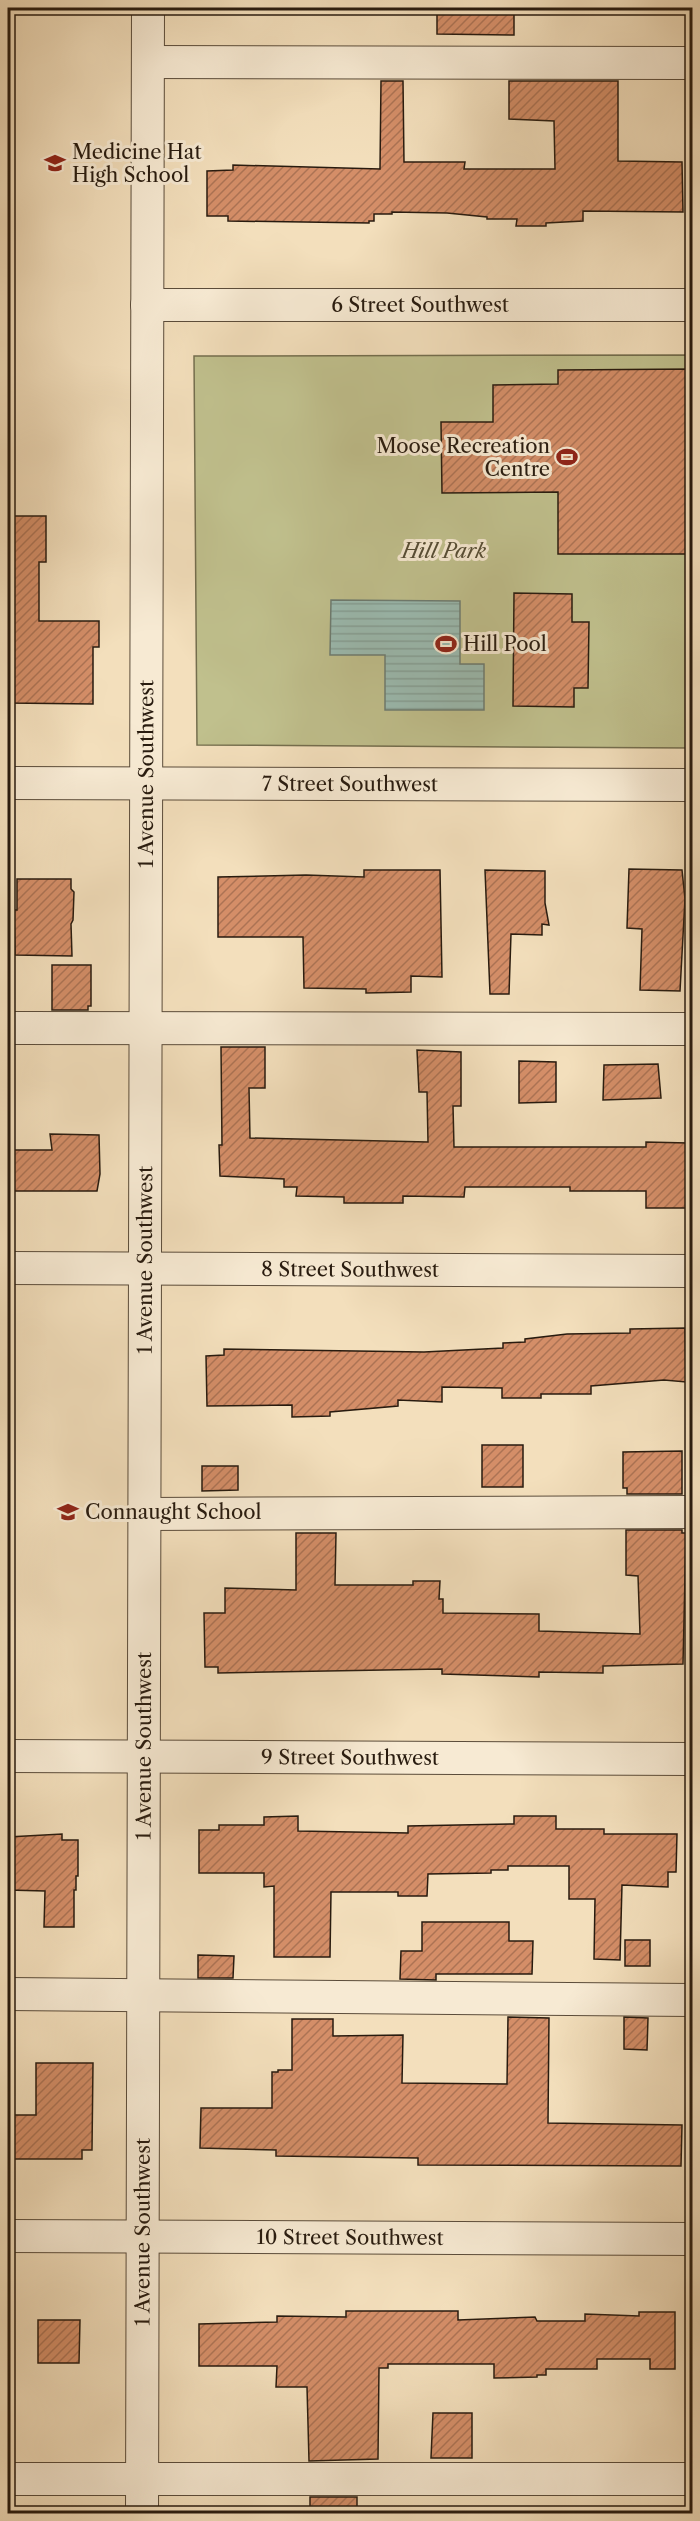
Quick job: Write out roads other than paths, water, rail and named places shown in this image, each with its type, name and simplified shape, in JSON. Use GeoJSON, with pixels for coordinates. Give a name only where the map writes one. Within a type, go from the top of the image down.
{"type":"FeatureCollection","features":[{"type":"Feature","properties":{"kind":"street","name":"1 Avenue Southwest"},"geometry":{"type":"LineString","coordinates":[[142,2514],[148,8]]}},
{"type":"Feature","properties":{"kind":"street"},"geometry":{"type":"LineString","coordinates":[[148,62],[693,63]]}},
{"type":"Feature","properties":{"kind":"street","name":"6 Street Southwest"},"geometry":{"type":"LineString","coordinates":[[147,304],[693,305]]}},
{"type":"Feature","properties":{"kind":"street","name":"7 Street Southwest"},"geometry":{"type":"LineString","coordinates":[[8,783],[693,785]]}},
{"type":"Feature","properties":{"kind":"street"},"geometry":{"type":"LineString","coordinates":[[8,1028],[693,1029]]}},
{"type":"Feature","properties":{"kind":"street","name":"8 Street Southwest"},"geometry":{"type":"LineString","coordinates":[[8,1268],[693,1271]]}},
{"type":"Feature","properties":{"kind":"street"},"geometry":{"type":"LineString","coordinates":[[145,1514],[693,1512]]}},
{"type":"Feature","properties":{"kind":"street","name":"9 Street Southwest"},"geometry":{"type":"LineString","coordinates":[[8,1756],[693,1759]]}},
{"type":"Feature","properties":{"kind":"street"},"geometry":{"type":"LineString","coordinates":[[8,1994],[693,2000]]}},
{"type":"Feature","properties":{"kind":"street","name":"10 Street Southwest"},"geometry":{"type":"LineString","coordinates":[[8,2236],[693,2239]]}},
{"type":"Feature","properties":{"kind":"street"},"geometry":{"type":"LineString","coordinates":[[8,2479],[693,2479]]}},
{"type":"Feature","properties":{"kind":"water"},"geometry":{"type":"Polygon","coordinates":[[[331,600],[460,601],[460,664],[484,664],[484,710],[385,710],[385,655],[330,655],[331,600]]]}},
{"type":"Feature","properties":{"kind":"place","name":"Medicine Hat High School"},"geometry":{"type":"Point","coordinates":[55,163]}},
{"type":"Feature","properties":{"kind":"place","name":"Moose Recreation Centre"},"geometry":{"type":"Point","coordinates":[567,457]}},
{"type":"Feature","properties":{"kind":"place","name":"Hill Pool"},"geometry":{"type":"Point","coordinates":[446,644]}},
{"type":"Feature","properties":{"kind":"place","name":"Connaught School"},"geometry":{"type":"Point","coordinates":[68,1512]}},
{"type":"Feature","properties":{"kind":"park label","name":"Hill Park"},"geometry":{"type":"Point","coordinates":[444,551]}}]}
